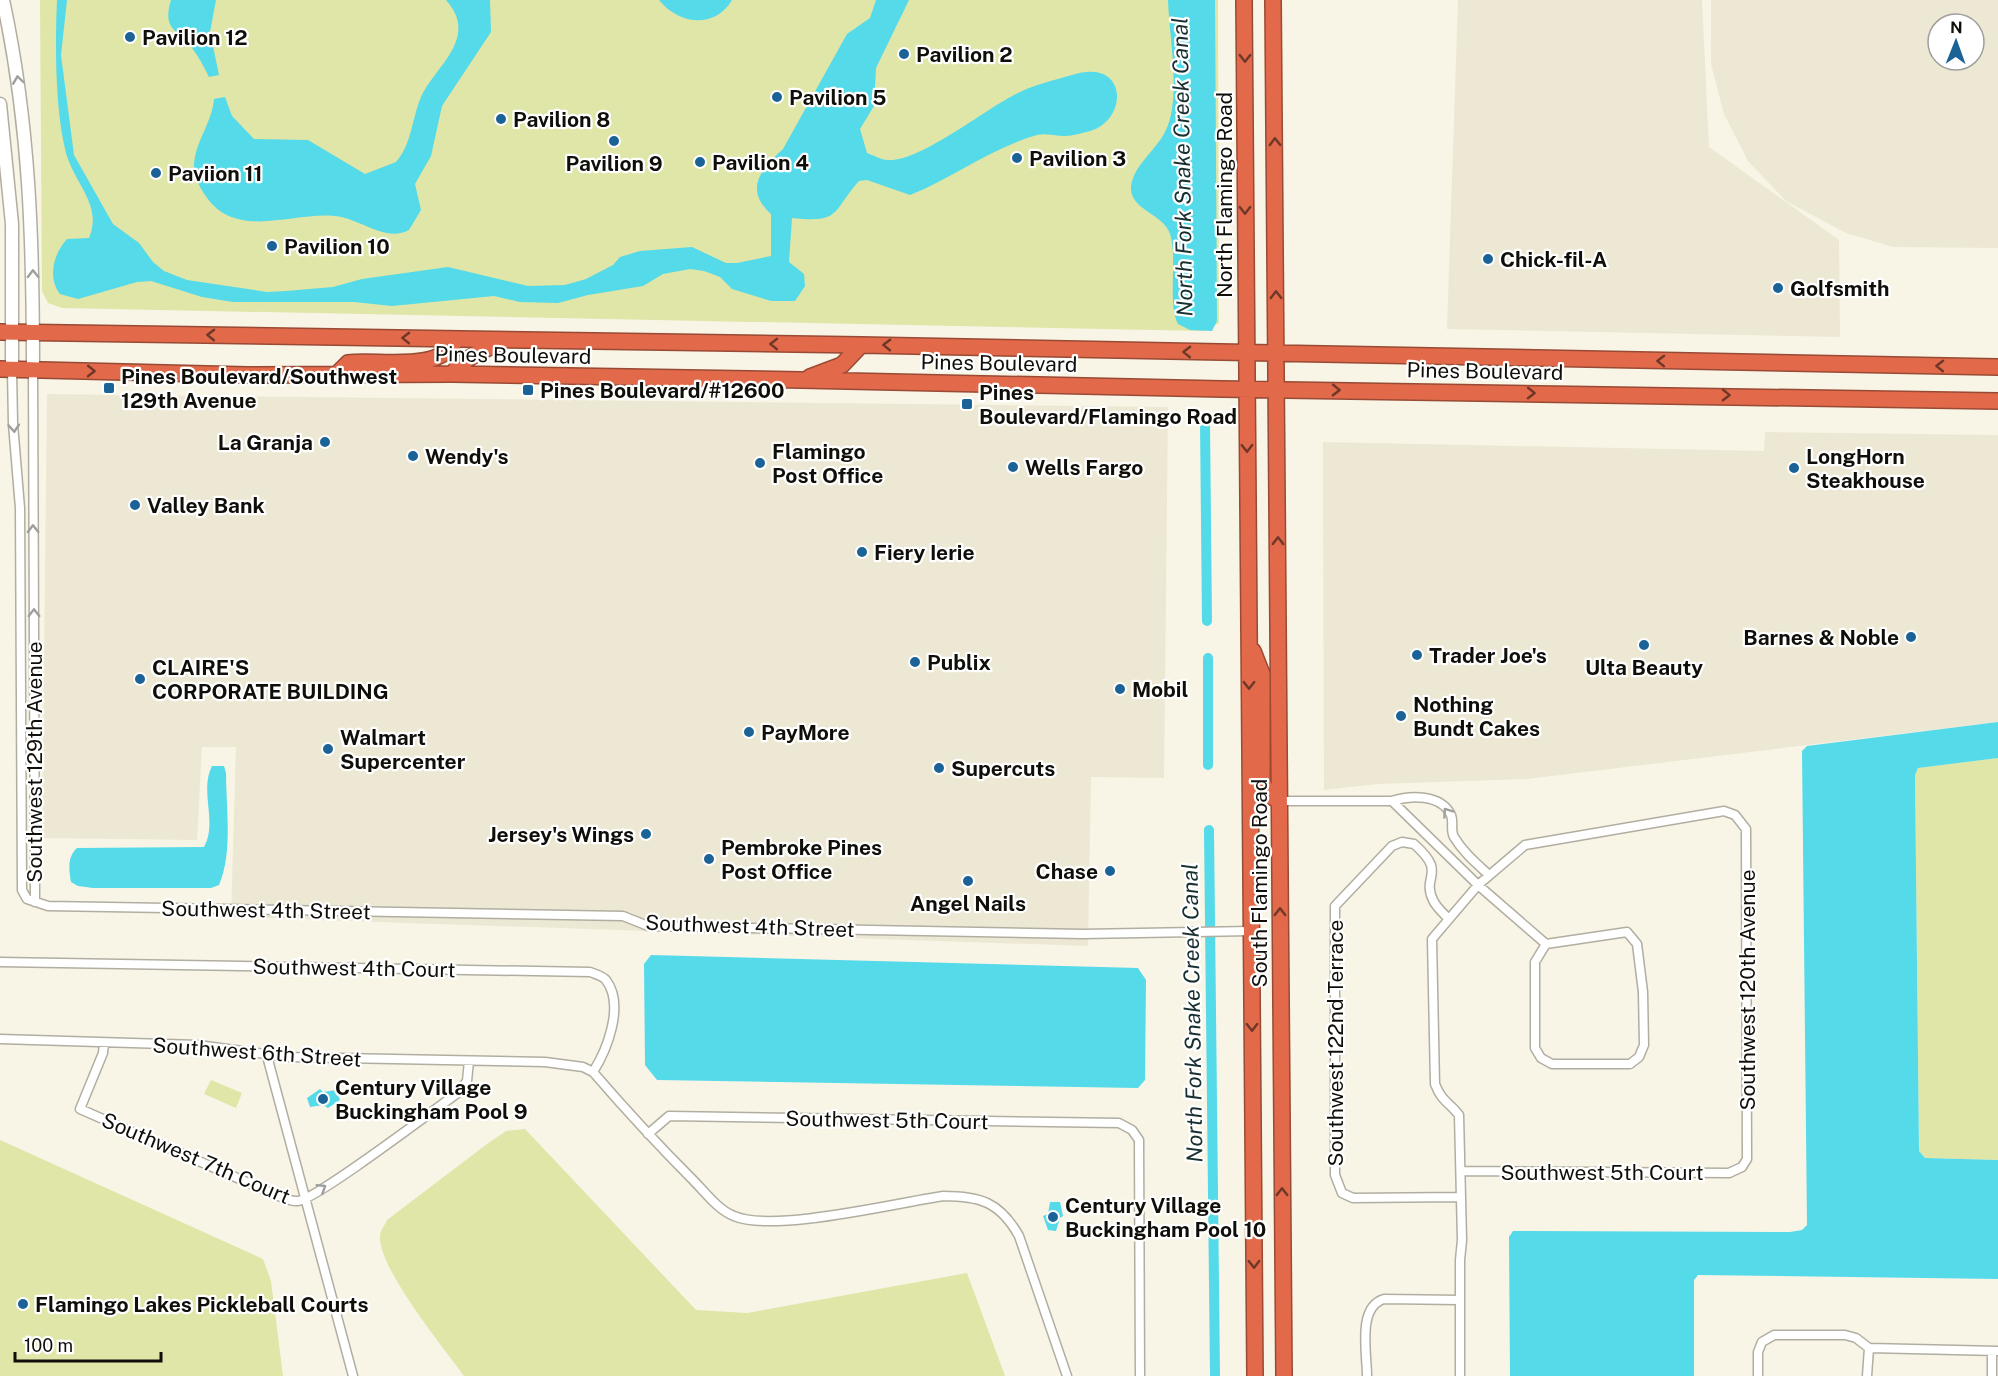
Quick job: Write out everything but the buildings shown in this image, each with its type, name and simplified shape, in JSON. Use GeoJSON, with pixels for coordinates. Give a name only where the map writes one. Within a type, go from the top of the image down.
{"type":"FeatureCollection","features":[{"type":"Feature","properties":{"kind":"highway","name":"North Flamingo Road"},"geometry":{"type":"LineString","coordinates":[[1244,0],[1246,390]]}},
{"type":"Feature","properties":{"kind":"highway"},"geometry":{"type":"LineString","coordinates":[[1273,0],[1277,389]]}},
{"type":"Feature","properties":{"kind":"highway","name":"Pines Boulevard"},"geometry":{"type":"LineString","coordinates":[[6,332],[861,345],[1998,367]]}},
{"type":"Feature","properties":{"kind":"highway"},"geometry":{"type":"LineString","coordinates":[[335,376],[348,363],[432,359],[453,346],[456,339]]}},
{"type":"Feature","properties":{"kind":"highway"},"geometry":{"type":"LineString","coordinates":[[452,374],[460,364],[473,355],[506,339]]}},
{"type":"Feature","properties":{"kind":"highway"},"geometry":{"type":"LineString","coordinates":[[801,380],[842,364],[861,345]]}},
{"type":"Feature","properties":{"kind":"highway","name":"Pines Boulevard"},"geometry":{"type":"LineString","coordinates":[[6,369],[335,376],[452,374],[1246,390],[1998,401]]}},
{"type":"Feature","properties":{"kind":"highway","name":"South Flamingo Road"},"geometry":{"type":"LineString","coordinates":[[1277,389],[1284,1376]]}},
{"type":"Feature","properties":{"kind":"highway","name":"South Flamingo Road"},"geometry":{"type":"LineString","coordinates":[[1246,390],[1255,1376]]}},
{"type":"Feature","properties":{"kind":"highway"},"geometry":{"type":"LineString","coordinates":[[1249,640],[1262,674],[1262,782],[1269,795],[1279,801]]}},
{"type":"Feature","properties":{"kind":"street"},"geometry":{"type":"LineString","coordinates":[[3,0],[24,118],[32,213],[33,370]]}},
{"type":"Feature","properties":{"kind":"street"},"geometry":{"type":"LineString","coordinates":[[0,104],[12,224],[6,369]]}},
{"type":"Feature","properties":{"kind":"street","name":"Southwest 129th Avenue"},"geometry":{"type":"LineString","coordinates":[[6,369],[20,508],[22,890],[27,899],[35,902],[33,370]]}},
{"type":"Feature","properties":{"kind":"street"},"geometry":{"type":"LineString","coordinates":[[1279,801],[1392,801],[1406,796],[1437,801],[1445,807],[1453,821],[1452,833],[1458,843],[1489,875],[1432,939],[1435,1084],[1440,1099],[1452,1106],[1459,1115],[1462,1240],[1459,1300],[1460,1376]]}},
{"type":"Feature","properties":{"kind":"street"},"geometry":{"type":"LineString","coordinates":[[1392,801],[1478,885],[1546,944],[1627,932],[1637,944],[1643,992],[1644,1045],[1639,1057],[1630,1064],[1552,1064],[1541,1059],[1535,1048],[1535,962],[1546,944]]}},
{"type":"Feature","properties":{"kind":"street","name":"Southwest 120th Avenue"},"geometry":{"type":"LineString","coordinates":[[1489,875],[1525,845],[1724,811],[1735,815],[1746,829],[1748,1159],[1742,1167]]}},
{"type":"Feature","properties":{"kind":"street","name":"Southwest 122nd Terrace"},"geometry":{"type":"LineString","coordinates":[[1449,919],[1434,903],[1430,892],[1433,869],[1431,862],[1414,844],[1402,842],[1392,846],[1335,906],[1335,1175],[1342,1192],[1353,1198],[1461,1197]]}},
{"type":"Feature","properties":{"kind":"street","name":"Southwest 4th Street"},"geometry":{"type":"LineString","coordinates":[[35,902],[48,906],[623,916],[648,926],[1083,934],[1251,931]]}},
{"type":"Feature","properties":{"kind":"street","name":"Southwest 4th Court"},"geometry":{"type":"LineString","coordinates":[[0,962],[590,972],[605,978],[613,993],[612,1034],[605,1054],[593,1072]]}},
{"type":"Feature","properties":{"kind":"street","name":"Southwest 6th Street"},"geometry":{"type":"LineString","coordinates":[[0,1039],[198,1045],[267,1056],[566,1063],[593,1072]]}},
{"type":"Feature","properties":{"kind":"street","name":"Southwest 7th Court"},"geometry":{"type":"LineString","coordinates":[[104,1043],[104,1053],[80,1109],[276,1195],[296,1201],[305,1199],[339,1177],[465,1086],[469,1075],[469,1061]]}},
{"type":"Feature","properties":{"kind":"street"},"geometry":{"type":"LineString","coordinates":[[267,1056],[353,1376]]}},
{"type":"Feature","properties":{"kind":"street"},"geometry":{"type":"LineString","coordinates":[[593,1072],[648,1134],[716,1203],[732,1216],[751,1221],[787,1221],[943,1196],[968,1196],[988,1202],[1010,1219],[1019,1236],[1067,1376]]}},
{"type":"Feature","properties":{"kind":"street","name":"Southwest 5th Court"},"geometry":{"type":"LineString","coordinates":[[648,1134],[669,1116],[1119,1124],[1132,1130],[1139,1140],[1140,1376]]}},
{"type":"Feature","properties":{"kind":"street","name":"Southwest 5th Court"},"geometry":{"type":"LineString","coordinates":[[1461,1171],[1729,1173],[1742,1167]]}},
{"type":"Feature","properties":{"kind":"street"},"geometry":{"type":"LineString","coordinates":[[1367,1376],[1367,1314],[1376,1302],[1384,1299],[1459,1300]]}},
{"type":"Feature","properties":{"kind":"street"},"geometry":{"type":"LineString","coordinates":[[1758,1376],[1758,1352],[1762,1342],[1774,1335],[1845,1335],[1856,1338],[1869,1348],[1995,1351],[1992,1376]]}},
{"type":"Feature","properties":{"kind":"street"},"geometry":{"type":"LineString","coordinates":[[1867,1376],[1869,1348]]}},
{"type":"Feature","properties":{"kind":"shaded area"},"geometry":{"type":"Polygon","coordinates":[[[1458,0],[1702,0],[1709,147],[1839,240],[1840,337],[1447,329],[1458,0]]]}},
{"type":"Feature","properties":{"kind":"shaded area"},"geometry":{"type":"Polygon","coordinates":[[[1711,0],[1998,0],[1998,248],[1893,247],[1846,233],[1786,201],[1748,161],[1724,114],[1711,64],[1711,0]]]}},
{"type":"Feature","properties":{"kind":"shaded area"},"geometry":{"type":"Polygon","coordinates":[[[47,394],[1168,407],[1164,778],[1091,777],[1088,946],[231,917],[236,747],[202,747],[197,840],[42,838],[47,394]]]}},
{"type":"Feature","properties":{"kind":"shaded area"},"geometry":{"type":"Polygon","coordinates":[[[1765,432],[1998,435],[1998,722],[1527,779],[1378,784],[1324,790],[1323,442],[1764,451],[1765,432]]]}},
{"type":"Feature","properties":{"kind":"green space"},"geometry":{"type":"Polygon","coordinates":[[[40,0],[1218,0],[1219,323],[1204,331],[62,308],[48,303],[42,291],[40,0]]]}},
{"type":"Feature","properties":{"kind":"green space"},"geometry":{"type":"Polygon","coordinates":[[[1998,758],[1998,1160],[1925,1158],[1919,1151],[1915,775],[1917,768],[1998,758]]]}},
{"type":"Feature","properties":{"kind":"green space"},"geometry":{"type":"Polygon","coordinates":[[[211,1080],[242,1093],[236,1108],[204,1094],[211,1080]]]}},
{"type":"Feature","properties":{"kind":"green space"},"geometry":{"type":"Polygon","coordinates":[[[525,1129],[696,1310],[747,1313],[967,1273],[1005,1376],[464,1376],[400,1287],[382,1250],[380,1234],[387,1220],[487,1144],[506,1131],[525,1129]]]}},
{"type":"Feature","properties":{"kind":"green space"},"geometry":{"type":"Polygon","coordinates":[[[0,1140],[263,1259],[271,1281],[283,1376],[0,1376],[0,1140]]]}},
{"type":"Feature","properties":{"kind":"water"},"geometry":{"type":"Polygon","coordinates":[[[57,0],[67,0],[61,55],[74,155],[113,224],[139,243],[153,262],[164,271],[187,280],[267,292],[333,287],[362,279],[448,267],[528,286],[565,285],[586,279],[613,265],[620,257],[640,251],[692,247],[726,263],[771,256],[771,214],[758,196],[758,180],[768,164],[783,149],[847,34],[870,18],[876,0],[909,0],[876,68],[874,106],[860,129],[867,153],[888,160],[918,152],[1020,92],[1072,75],[1091,72],[1105,75],[1113,83],[1117,93],[1116,105],[1110,117],[1100,126],[1072,135],[1040,134],[1020,141],[910,195],[867,180],[859,181],[838,208],[827,217],[792,218],[789,262],[804,274],[805,286],[795,301],[771,301],[732,289],[720,277],[690,269],[663,274],[643,286],[588,295],[558,303],[520,302],[494,296],[392,306],[354,302],[233,302],[202,297],[151,281],[137,282],[78,299],[60,294],[53,273],[56,258],[67,239],[89,238],[93,215],[86,195],[70,164],[62,136],[57,77],[57,0]]]}},
{"type":"Feature","properties":{"kind":"water"},"geometry":{"type":"Polygon","coordinates":[[[171,0],[216,0],[210,32],[219,75],[209,77],[192,48],[172,28],[168,17],[171,0]]]}},
{"type":"Feature","properties":{"kind":"water"},"geometry":{"type":"Polygon","coordinates":[[[446,0],[490,0],[491,32],[442,106],[431,156],[415,184],[421,210],[409,230],[400,233],[381,232],[343,217],[334,216],[248,221],[232,217],[217,209],[205,195],[194,173],[195,157],[213,108],[214,99],[225,97],[232,116],[254,139],[308,140],[365,174],[396,162],[409,139],[421,97],[452,51],[457,39],[458,27],[455,14],[446,0]]]}},
{"type":"Feature","properties":{"kind":"water"},"geometry":{"type":"Polygon","coordinates":[[[659,0],[732,0],[716,16],[697,20],[676,15],[659,0]]]}},
{"type":"Feature","properties":{"kind":"water"},"geometry":{"type":"Polygon","coordinates":[[[1168,0],[1215,0],[1217,321],[1212,331],[1190,330],[1178,324],[1173,304],[1173,255],[1170,234],[1161,221],[1135,201],[1132,194],[1131,186],[1136,171],[1165,132],[1173,103],[1174,85],[1168,0]]]}},
{"type":"Feature","properties":{"kind":"water"},"geometry":{"type":"Polygon","coordinates":[[[1998,722],[1998,758],[1918,768],[1915,775],[1919,1151],[1925,1158],[1998,1160],[1998,1279],[1698,1275],[1694,1280],[1694,1376],[1510,1376],[1509,1237],[1513,1231],[1790,1232],[1802,1230],[1807,1225],[1802,751],[1807,746],[1998,722]]]}},
{"type":"Feature","properties":{"kind":"water"},"geometry":{"type":"Polygon","coordinates":[[[212,766],[224,766],[226,773],[227,844],[219,885],[211,888],[93,888],[78,886],[71,882],[70,860],[77,848],[204,847],[209,827],[207,786],[212,766]]]}},
{"type":"Feature","properties":{"kind":"water"},"geometry":{"type":"Polygon","coordinates":[[[651,955],[1138,968],[1146,980],[1145,1080],[1138,1088],[657,1080],[645,1065],[644,964],[651,955]]]}},
{"type":"Feature","properties":{"kind":"water","name":"Century Village Buckingham Pool 9"},"geometry":{"type":"Polygon","coordinates":[[[320,1089],[323,1092],[336,1090],[340,1100],[328,1108],[323,1105],[310,1107],[307,1098],[320,1089]]]}},
{"type":"Feature","properties":{"kind":"water","name":"Century Village Buckingham Pool 10"},"geometry":{"type":"Polygon","coordinates":[[[1050,1202],[1060,1202],[1063,1216],[1060,1218],[1056,1231],[1048,1230],[1043,1216],[1048,1214],[1050,1202]]]}},
{"type":"Feature","properties":{"kind":"waterway","name":"North Fork Snake Creek Canal"},"geometry":{"type":"LineString","coordinates":[[1205,422],[1207,621]]}},
{"type":"Feature","properties":{"kind":"waterway","name":"North Fork Snake Creek Canal"},"geometry":{"type":"LineString","coordinates":[[1208,658],[1208,765]]}},
{"type":"Feature","properties":{"kind":"waterway","name":"North Fork Snake Creek Canal"},"geometry":{"type":"LineString","coordinates":[[1209,830],[1215,1376]]}},
{"type":"Feature","properties":{"kind":"place","name":"Pavilion 12"},"geometry":{"type":"Point","coordinates":[130,37]}},
{"type":"Feature","properties":{"kind":"place","name":"Pavilion 2"},"geometry":{"type":"Point","coordinates":[904,54]}},
{"type":"Feature","properties":{"kind":"place","name":"Pavilion 5"},"geometry":{"type":"Point","coordinates":[777,97]}},
{"type":"Feature","properties":{"kind":"place","name":"Pavilion 8"},"geometry":{"type":"Point","coordinates":[501,119]}},
{"type":"Feature","properties":{"kind":"place","name":"Pavilion 9"},"geometry":{"type":"Point","coordinates":[614,141]}},
{"type":"Feature","properties":{"kind":"place","name":"Pavilion 3"},"geometry":{"type":"Point","coordinates":[1017,158]}},
{"type":"Feature","properties":{"kind":"place","name":"Pavilion 4"},"geometry":{"type":"Point","coordinates":[700,162]}},
{"type":"Feature","properties":{"kind":"place","name":"Paviion 11"},"geometry":{"type":"Point","coordinates":[156,173]}},
{"type":"Feature","properties":{"kind":"place","name":"Pavilion 10"},"geometry":{"type":"Point","coordinates":[272,246]}},
{"type":"Feature","properties":{"kind":"place","name":"Chick-fil-A"},"geometry":{"type":"Point","coordinates":[1488,259]}},
{"type":"Feature","properties":{"kind":"place","name":"Golfsmith"},"geometry":{"type":"Point","coordinates":[1778,288]}},
{"type":"Feature","properties":{"kind":"place","name":"Pines Boulevard/Southwest 129th Avenue"},"geometry":{"type":"Point","coordinates":[109,388]}},
{"type":"Feature","properties":{"kind":"place","name":"Pines Boulevard/#12600"},"geometry":{"type":"Point","coordinates":[528,390]}},
{"type":"Feature","properties":{"kind":"place","name":"Pines Boulevard/Flamingo Road"},"geometry":{"type":"Point","coordinates":[967,404]}},
{"type":"Feature","properties":{"kind":"place","name":"La Granja"},"geometry":{"type":"Point","coordinates":[325,442]}},
{"type":"Feature","properties":{"kind":"place","name":"Wendy's"},"geometry":{"type":"Point","coordinates":[413,456]}},
{"type":"Feature","properties":{"kind":"place","name":"Flamingo Post Office"},"geometry":{"type":"Point","coordinates":[760,463]}},
{"type":"Feature","properties":{"kind":"place","name":"Wells Fargo"},"geometry":{"type":"Point","coordinates":[1013,467]}},
{"type":"Feature","properties":{"kind":"place","name":"LongHorn Steakhouse"},"geometry":{"type":"Point","coordinates":[1794,468]}},
{"type":"Feature","properties":{"kind":"place","name":"Valley Bank"},"geometry":{"type":"Point","coordinates":[135,505]}},
{"type":"Feature","properties":{"kind":"place","name":"Fiery Ierie"},"geometry":{"type":"Point","coordinates":[862,552]}},
{"type":"Feature","properties":{"kind":"place","name":"Barnes & Noble"},"geometry":{"type":"Point","coordinates":[1911,637]}},
{"type":"Feature","properties":{"kind":"place","name":"Ulta Beauty"},"geometry":{"type":"Point","coordinates":[1644,645]}},
{"type":"Feature","properties":{"kind":"place","name":"Trader Joe's"},"geometry":{"type":"Point","coordinates":[1417,655]}},
{"type":"Feature","properties":{"kind":"place","name":"Publix"},"geometry":{"type":"Point","coordinates":[915,662]}},
{"type":"Feature","properties":{"kind":"place","name":"CLAIRE'S CORPORATE BUILDING"},"geometry":{"type":"Point","coordinates":[140,679]}},
{"type":"Feature","properties":{"kind":"place","name":"Mobil"},"geometry":{"type":"Point","coordinates":[1120,689]}},
{"type":"Feature","properties":{"kind":"place","name":"Nothing Bundt Cakes"},"geometry":{"type":"Point","coordinates":[1401,716]}},
{"type":"Feature","properties":{"kind":"place","name":"PayMore"},"geometry":{"type":"Point","coordinates":[749,732]}},
{"type":"Feature","properties":{"kind":"place","name":"Walmart Supercenter"},"geometry":{"type":"Point","coordinates":[328,749]}},
{"type":"Feature","properties":{"kind":"place","name":"Supercuts"},"geometry":{"type":"Point","coordinates":[939,768]}},
{"type":"Feature","properties":{"kind":"place","name":"Jersey's Wings"},"geometry":{"type":"Point","coordinates":[646,834]}},
{"type":"Feature","properties":{"kind":"place","name":"Pembroke Pines Post Office"},"geometry":{"type":"Point","coordinates":[709,859]}},
{"type":"Feature","properties":{"kind":"place","name":"Chase"},"geometry":{"type":"Point","coordinates":[1110,871]}},
{"type":"Feature","properties":{"kind":"place","name":"Angel Nails"},"geometry":{"type":"Point","coordinates":[968,881]}},
{"type":"Feature","properties":{"kind":"place","name":"Century Village Buckingham Pool 9"},"geometry":{"type":"Point","coordinates":[323,1099]}},
{"type":"Feature","properties":{"kind":"place","name":"Century Village Buckingham Pool 10"},"geometry":{"type":"Point","coordinates":[1053,1217]}},
{"type":"Feature","properties":{"kind":"place","name":"Flamingo Lakes Pickleball Courts"},"geometry":{"type":"Point","coordinates":[23,1304]}}]}
